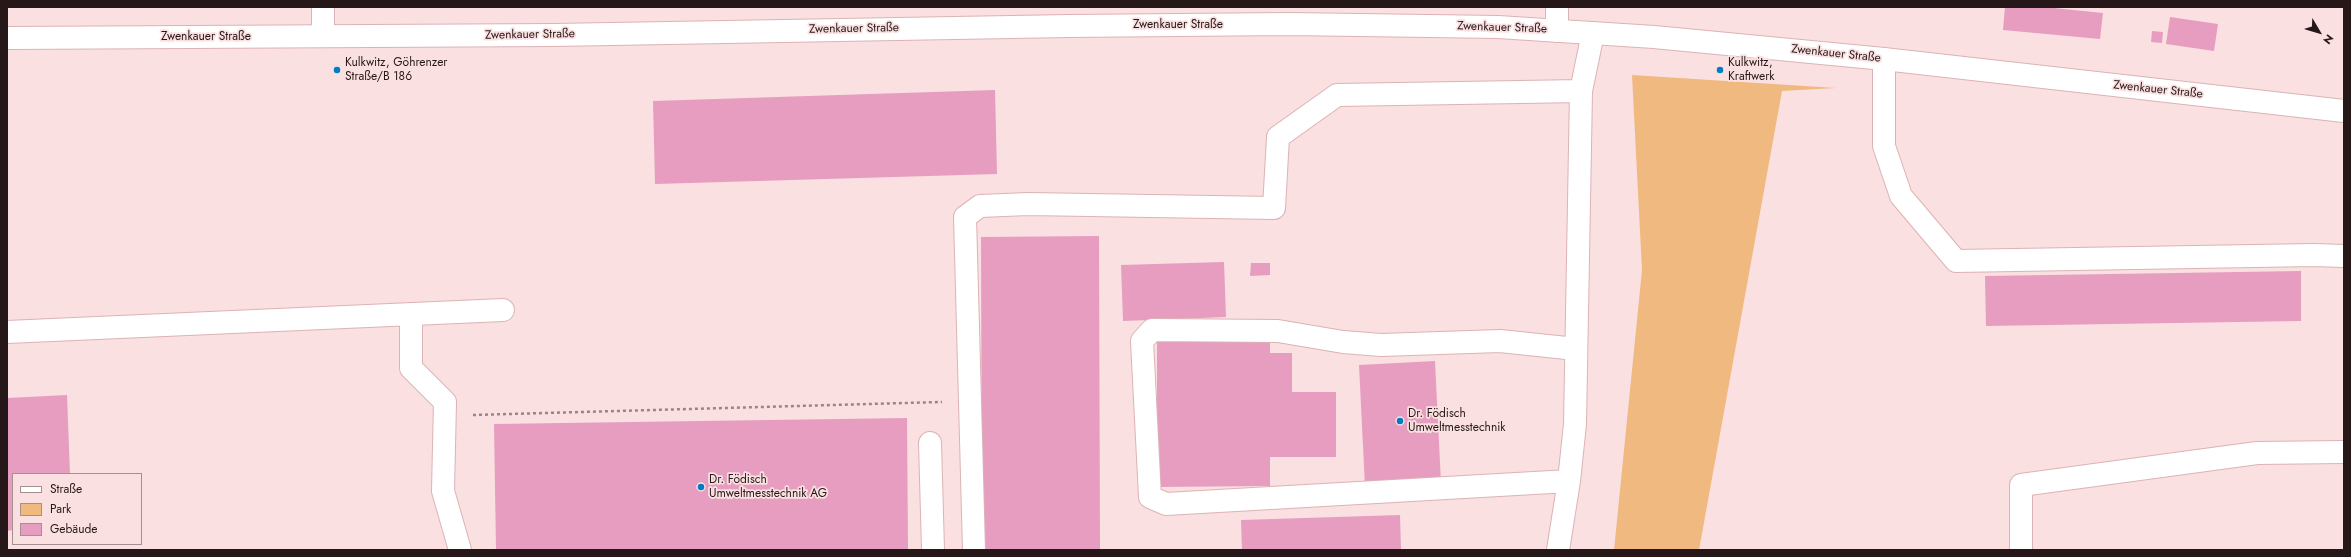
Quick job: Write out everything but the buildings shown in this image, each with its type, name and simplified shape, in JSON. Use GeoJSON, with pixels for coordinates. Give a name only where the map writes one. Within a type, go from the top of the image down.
{"type":"FeatureCollection","features":[{"type":"Feature","properties":{"kind":"main road"},"geometry":{"type":"LineString","coordinates":[[322,36],[323,7]]}},
{"type":"Feature","properties":{"kind":"main road"},"geometry":{"type":"LineString","coordinates":[[1557,7],[1557,31]]}},
{"type":"Feature","properties":{"kind":"main road","name":"Zwenkauer Straße"},"geometry":{"type":"LineString","coordinates":[[7,38],[554,35],[1061,26],[1281,24],[1498,27],[1709,42],[1884,59],[2344,111]]}},
{"type":"Feature","properties":{"kind":"main road"},"geometry":{"type":"LineString","coordinates":[[1558,550],[1569,481],[1574,424],[1581,91],[1593,34]]}},
{"type":"Feature","properties":{"kind":"main road"},"geometry":{"type":"LineString","coordinates":[[1884,59],[1884,146],[1901,196],[1956,261],[2314,255],[2344,256]]}},
{"type":"Feature","properties":{"kind":"main road"},"geometry":{"type":"LineString","coordinates":[[974,550],[965,217],[980,206],[1028,204],[1274,208],[1278,136],[1337,95],[1581,91]]}},
{"type":"Feature","properties":{"kind":"main road"},"geometry":{"type":"LineString","coordinates":[[7,332],[503,310]]}},
{"type":"Feature","properties":{"kind":"main road"},"geometry":{"type":"LineString","coordinates":[[411,314],[410,368],[445,402],[443,491],[460,550]]}},
{"type":"Feature","properties":{"kind":"main road"},"geometry":{"type":"LineString","coordinates":[[1569,481],[1166,504],[1150,497],[1142,341],[1152,330],[1278,331],[1381,345],[1500,341],[1576,349]]}},
{"type":"Feature","properties":{"kind":"main road"},"geometry":{"type":"LineString","coordinates":[[930,443],[933,550]]}},
{"type":"Feature","properties":{"kind":"main road"},"geometry":{"type":"LineString","coordinates":[[2021,550],[2021,485],[2257,453],[2344,452]]}},
{"type":"Feature","properties":{"kind":"path"},"geometry":{"type":"LineString","coordinates":[[445,416],[970,401]]}},
{"type":"Feature","properties":{"kind":"green space"},"geometry":{"type":"Polygon","coordinates":[[[1632,75],[1836,88],[1782,91],[1699,550],[1614,550],[1642,270],[1632,75]]]}},
{"type":"Feature","properties":{"kind":"place","name":"Kulkwitz, Göhrenzer Straße/B 186"},"geometry":{"type":"Point","coordinates":[337,70]}},
{"type":"Feature","properties":{"kind":"place","name":"Kulkwitz, Kraftwerk"},"geometry":{"type":"Point","coordinates":[1720,70]}},
{"type":"Feature","properties":{"kind":"place","name":"Dr. Födisch Umweltmesstechnik"},"geometry":{"type":"Point","coordinates":[1400,421]}},
{"type":"Feature","properties":{"kind":"place","name":"Dr. Födisch Umweltmesstechnik AG"},"geometry":{"type":"Point","coordinates":[701,487]}}]}
